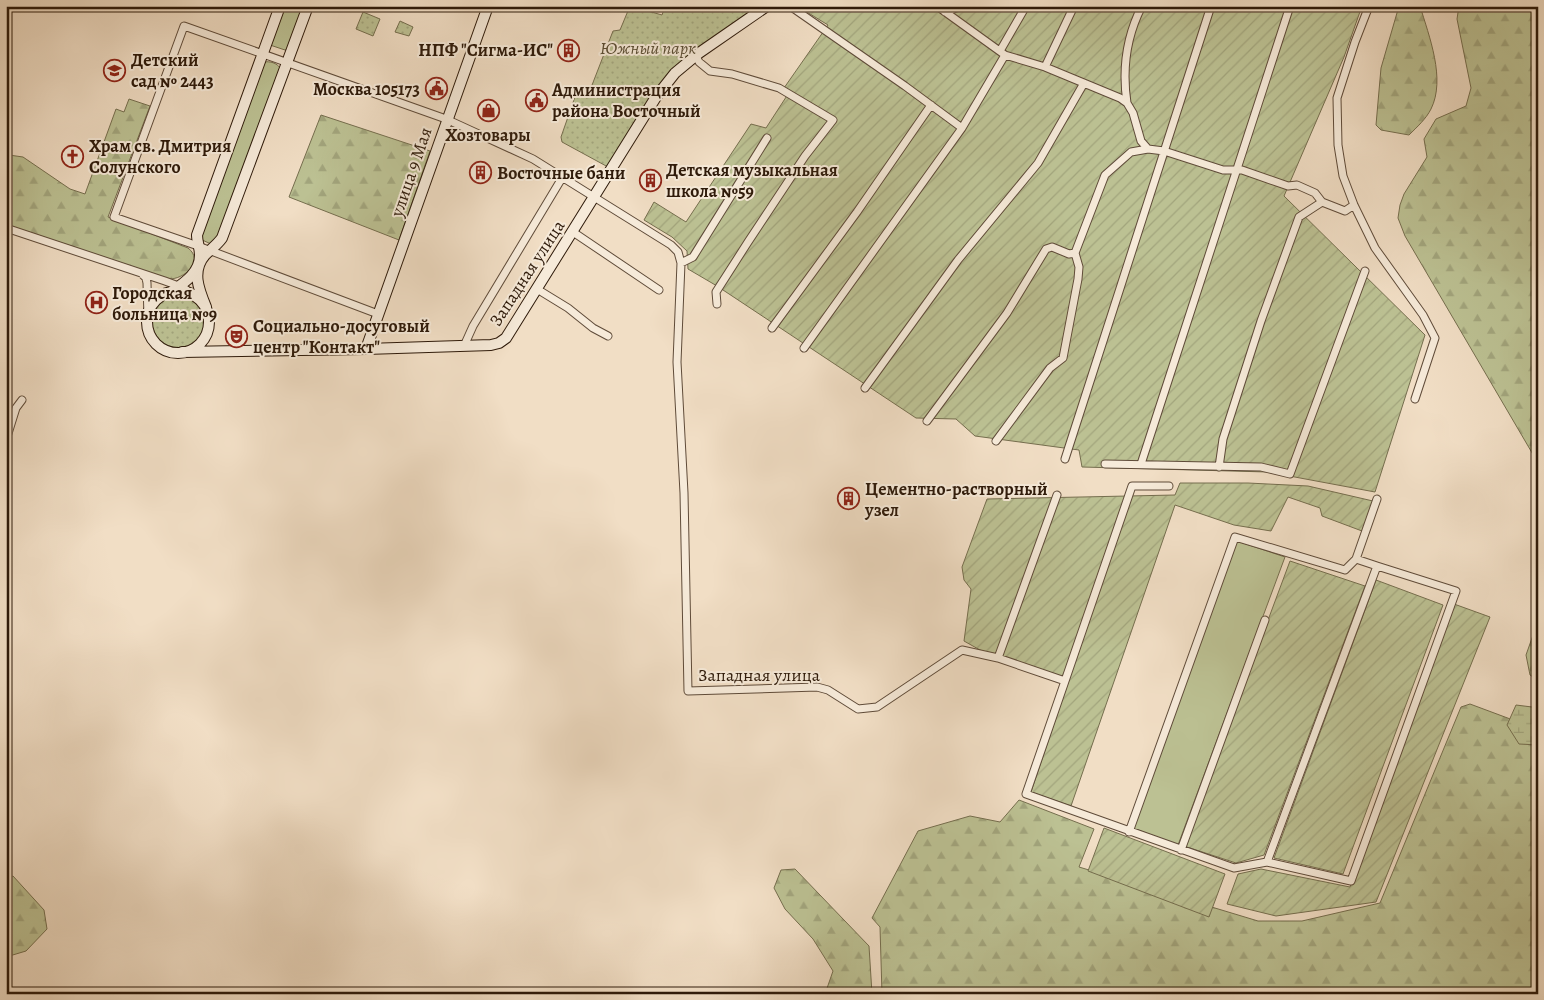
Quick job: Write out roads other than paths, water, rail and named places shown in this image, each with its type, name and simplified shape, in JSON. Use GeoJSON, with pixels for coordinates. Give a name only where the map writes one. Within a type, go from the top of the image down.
{"type":"FeatureCollection","features":[{"type":"Feature","properties":{"kind":"street"},"geometry":{"type":"LineString","coordinates":[[148,318],[156,300],[175,289],[194,274],[200,259],[197,235],[280,6]]}},
{"type":"Feature","properties":{"kind":"street"},"geometry":{"type":"LineString","coordinates":[[211,351],[209,315],[198,287],[197,275],[202,259],[222,238],[308,6]]}},
{"type":"Feature","properties":{"kind":"street","name":"улица 9 Мая"},"geometry":{"type":"LineString","coordinates":[[366,349],[446,119],[488,6]]}},
{"type":"Feature","properties":{"kind":"street","name":"Западная улица"},"geometry":{"type":"LineString","coordinates":[[182,352],[366,349],[491,345],[499,343],[506,338],[656,97],[675,73],[767,6]]}},
{"type":"Feature","properties":{"kind":"street"},"geometry":{"type":"LineString","coordinates":[[790,6],[962,128]]}},
{"type":"Feature","properties":{"kind":"street"},"geometry":{"type":"LineString","coordinates":[[937,6],[1002,53],[1045,67],[1120,98],[1127,103]]}},
{"type":"Feature","properties":{"kind":"street"},"geometry":{"type":"LineString","coordinates":[[945,12],[962,6]]}},
{"type":"Feature","properties":{"kind":"street"},"geometry":{"type":"LineString","coordinates":[[804,348],[962,128],[1026,6]]}},
{"type":"Feature","properties":{"kind":"street"},"geometry":{"type":"LineString","coordinates":[[1045,67],[1074,6]]}},
{"type":"Feature","properties":{"kind":"street"},"geometry":{"type":"LineString","coordinates":[[1142,6],[1135,22],[1124,62],[1124,84],[1127,103],[1136,120],[1141,141],[1148,149]]}},
{"type":"Feature","properties":{"kind":"street"},"geometry":{"type":"LineString","coordinates":[[1065,459],[1211,6]]}},
{"type":"Feature","properties":{"kind":"street"},"geometry":{"type":"LineString","coordinates":[[1140,464],[1290,6]]}},
{"type":"Feature","properties":{"kind":"street"},"geometry":{"type":"LineString","coordinates":[[1369,6],[1337,98],[1338,145],[1343,176],[1354,205],[1375,248],[1423,316],[1435,338],[1415,399]]}},
{"type":"Feature","properties":{"kind":"street"},"geometry":{"type":"LineString","coordinates":[[378,314],[198,246],[114,217],[184,26],[446,119],[533,159],[671,244],[678,252],[681,263],[693,257],[767,138]]}},
{"type":"Feature","properties":{"kind":"street"},"geometry":{"type":"LineString","coordinates":[[696,56],[699,62],[710,71],[732,74],[779,88],[833,120],[805,156],[716,292],[717,304]]}},
{"type":"Feature","properties":{"kind":"street"},"geometry":{"type":"LineString","coordinates":[[865,388],[958,260],[1038,163],[1084,83]]}},
{"type":"Feature","properties":{"kind":"street"},"geometry":{"type":"LineString","coordinates":[[772,328],[857,212],[931,105]]}},
{"type":"Feature","properties":{"kind":"street"},"geometry":{"type":"LineString","coordinates":[[996,441],[1050,368],[1063,358],[1078,279],[1079,267],[1075,253],[1105,176],[1131,152],[1148,149],[1164,151],[1223,170],[1242,170],[1288,186],[1297,185],[1315,193],[1322,202],[1345,210],[1354,205]]}},
{"type":"Feature","properties":{"kind":"street"},"geometry":{"type":"LineString","coordinates":[[464,346],[473,326],[562,178]]}},
{"type":"Feature","properties":{"kind":"street"},"geometry":{"type":"LineString","coordinates":[[1218,467],[1223,439],[1261,321],[1299,217],[1322,202]]}},
{"type":"Feature","properties":{"kind":"street"},"geometry":{"type":"LineString","coordinates":[[6,228],[143,275],[194,295],[206,307]]}},
{"type":"Feature","properties":{"kind":"street"},"geometry":{"type":"LineString","coordinates":[[573,232],[659,290]]}},
{"type":"Feature","properties":{"kind":"street"},"geometry":{"type":"LineString","coordinates":[[927,421],[1007,313],[1046,249],[1052,246],[1069,254],[1075,253]]}},
{"type":"Feature","properties":{"kind":"street","name":"Западная улица"},"geometry":{"type":"LineString","coordinates":[[681,263],[677,362],[684,492],[688,691],[817,687],[828,690],[858,709],[877,708],[962,650],[998,658],[1065,681]]}},
{"type":"Feature","properties":{"kind":"street"},"geometry":{"type":"LineString","coordinates":[[1105,464],[1262,467],[1290,474],[1365,271]]}},
{"type":"Feature","properties":{"kind":"street"},"geometry":{"type":"LineString","coordinates":[[143,275],[147,283],[150,334],[157,344],[169,351],[182,352],[191,350],[202,342],[209,327]]}},
{"type":"Feature","properties":{"kind":"street"},"geometry":{"type":"LineString","coordinates":[[537,289],[568,308],[593,328],[608,336]]}},
{"type":"Feature","properties":{"kind":"street"},"geometry":{"type":"LineString","coordinates":[[6,440],[16,408],[22,400]]}},
{"type":"Feature","properties":{"kind":"street"},"geometry":{"type":"LineString","coordinates":[[1169,486],[1132,486],[1026,794],[1234,868],[1267,862],[1350,881],[1456,591],[1356,559]]}},
{"type":"Feature","properties":{"kind":"street"},"geometry":{"type":"LineString","coordinates":[[998,658],[1057,495]]}},
{"type":"Feature","properties":{"kind":"street"},"geometry":{"type":"LineString","coordinates":[[1129,832],[1235,537],[1344,570],[1356,559],[1377,499]]}},
{"type":"Feature","properties":{"kind":"street"},"geometry":{"type":"LineString","coordinates":[[1267,862],[1377,566]]}},
{"type":"Feature","properties":{"kind":"street"},"geometry":{"type":"LineString","coordinates":[[1181,850],[1266,620]]}},
{"type":"Feature","properties":{"kind":"place","name":"НПФ \"Сигма-ИС\""},"geometry":{"type":"Point","coordinates":[569,50]}},
{"type":"Feature","properties":{"kind":"place","name":"Детский сад № 2443"},"geometry":{"type":"Point","coordinates":[115,70]}},
{"type":"Feature","properties":{"kind":"place","name":"Москва 105173"},"geometry":{"type":"Point","coordinates":[436,89]}},
{"type":"Feature","properties":{"kind":"place","name":"Администрация района Восточный"},"geometry":{"type":"Point","coordinates":[536,100]}},
{"type":"Feature","properties":{"kind":"place","name":"Хозтовары"},"geometry":{"type":"Point","coordinates":[488,110]}},
{"type":"Feature","properties":{"kind":"place","name":"Храм св. Дмитрия Солунского"},"geometry":{"type":"Point","coordinates":[73,156]}},
{"type":"Feature","properties":{"kind":"place","name":"Восточные бани"},"geometry":{"type":"Point","coordinates":[481,173]}},
{"type":"Feature","properties":{"kind":"place","name":"Детская музыкальная школа №59"},"geometry":{"type":"Point","coordinates":[650,180]}},
{"type":"Feature","properties":{"kind":"place","name":"Городская больница №9"},"geometry":{"type":"Point","coordinates":[96,303]}},
{"type":"Feature","properties":{"kind":"place","name":"Социально-досуговый центр \"Контакт\""},"geometry":{"type":"Point","coordinates":[237,336]}},
{"type":"Feature","properties":{"kind":"place","name":"Цементно-растворный узел"},"geometry":{"type":"Point","coordinates":[849,499]}},
{"type":"Feature","properties":{"kind":"park label","name":"Южный парк"},"geometry":{"type":"Point","coordinates":[648,48]}}]}
